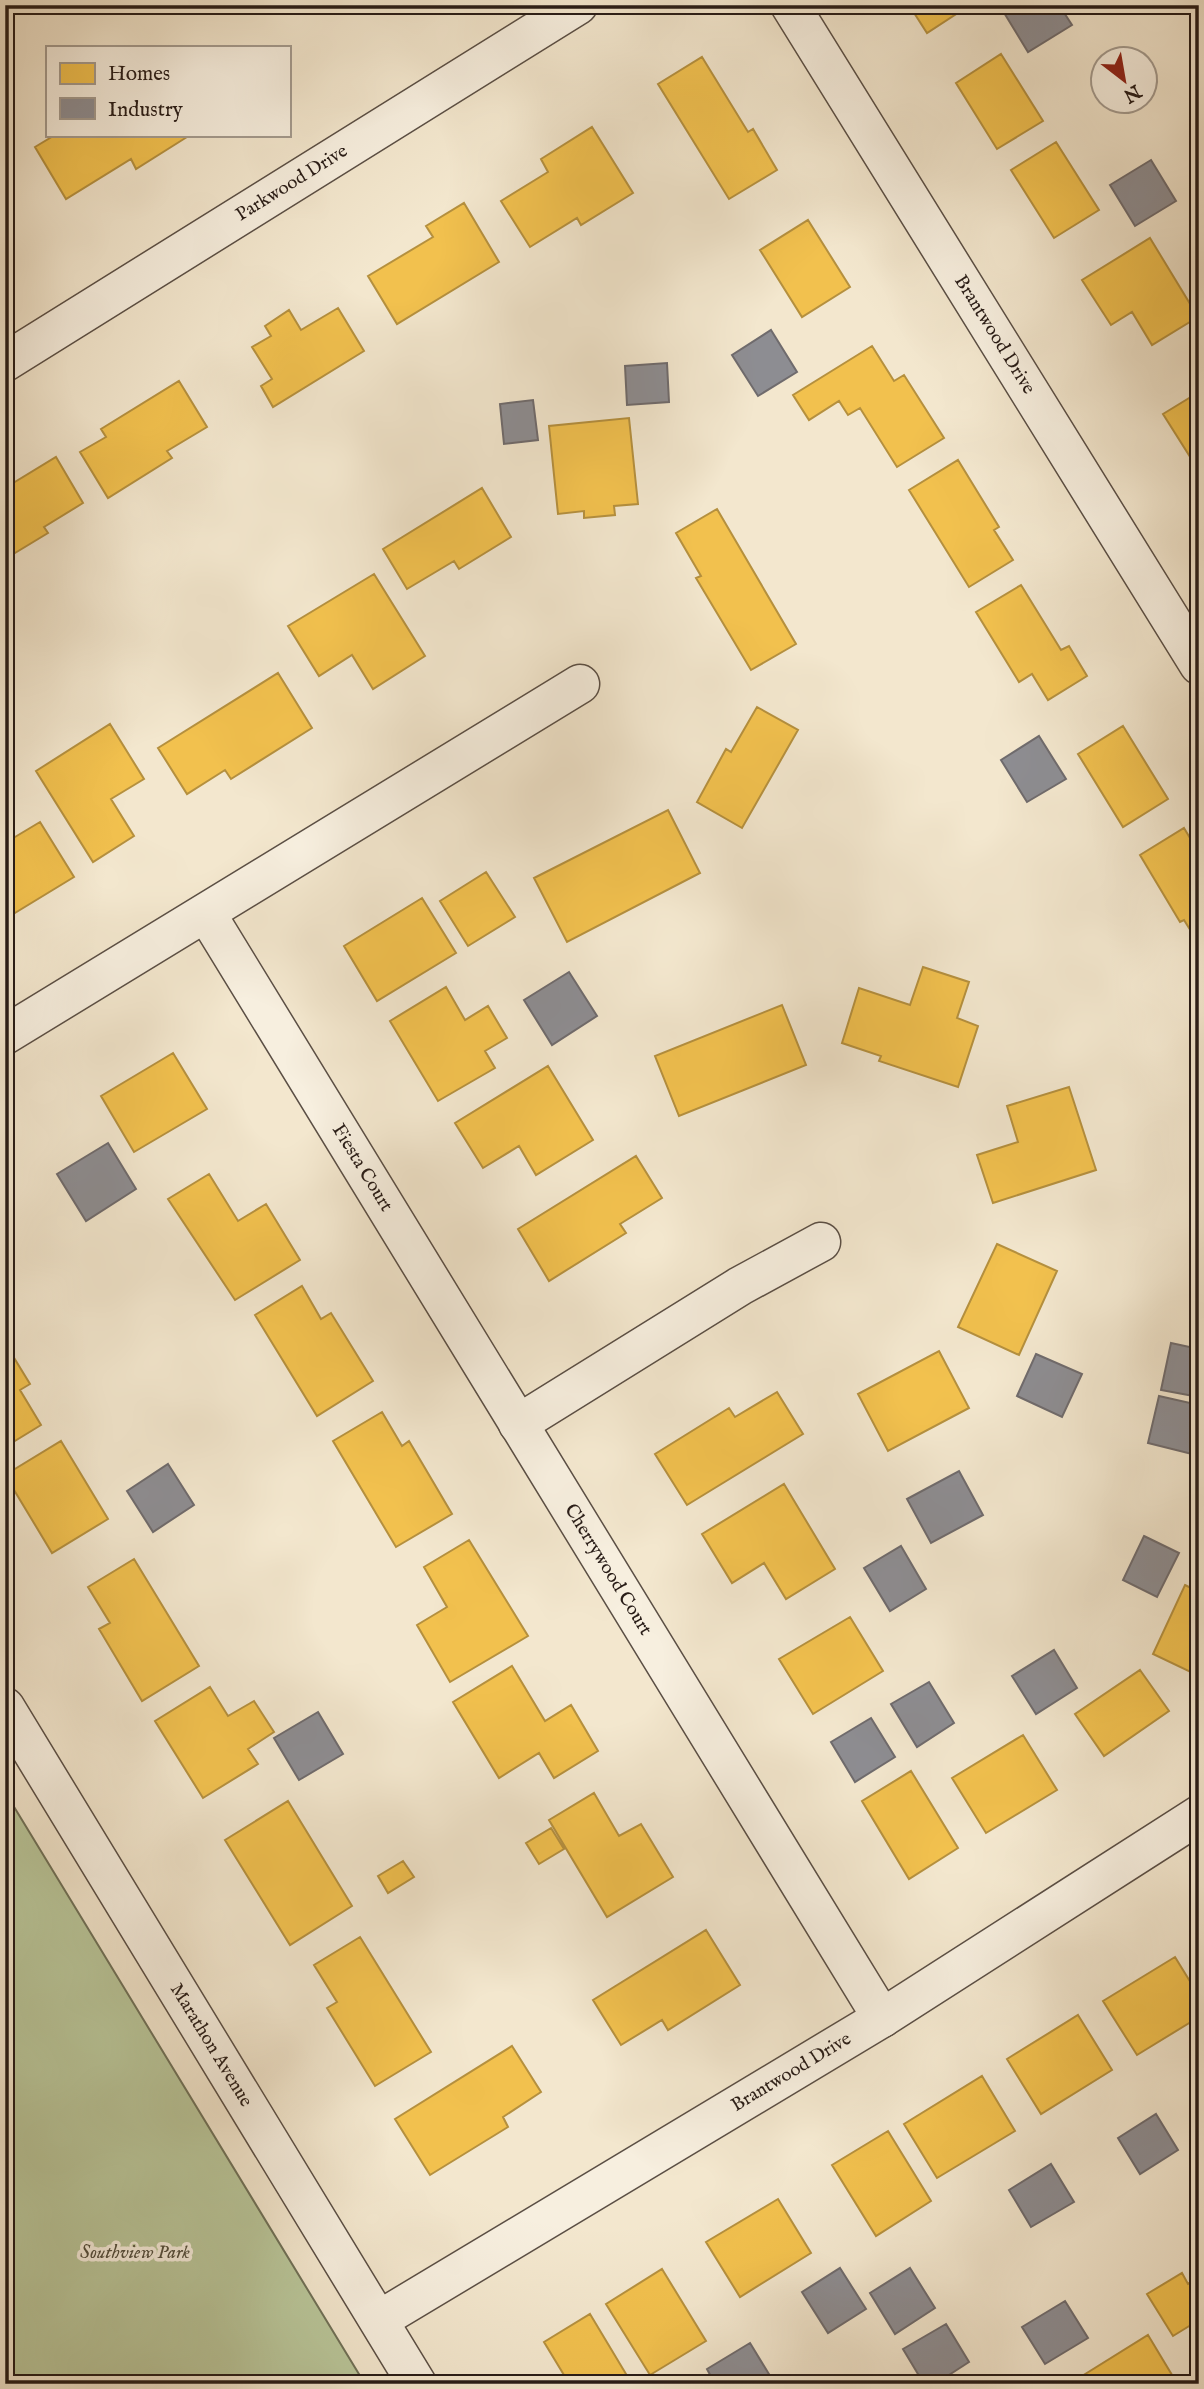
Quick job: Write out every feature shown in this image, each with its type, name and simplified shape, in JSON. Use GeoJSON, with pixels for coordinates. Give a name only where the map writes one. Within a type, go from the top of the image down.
{"type":"FeatureCollection","features":[{"type":"Feature","properties":{"kind":"street","name":"Parkwood Drive"},"geometry":{"type":"LineString","coordinates":[[5,362],[578,5]]}},
{"type":"Feature","properties":{"kind":"street","name":"Brantwood Drive"},"geometry":{"type":"LineString","coordinates":[[790,5],[1199,664]]}},
{"type":"Feature","properties":{"kind":"street"},"geometry":{"type":"LineString","coordinates":[[5,1035],[580,684]]}},
{"type":"Feature","properties":{"kind":"street","name":"Fiesta Court"},"geometry":{"type":"LineString","coordinates":[[206,914],[519,1424]]}},
{"type":"Feature","properties":{"kind":"street"},"geometry":{"type":"LineString","coordinates":[[519,1424],[740,1286],[821,1242]]}},
{"type":"Feature","properties":{"kind":"street","name":"Cherrywood Court"},"geometry":{"type":"LineString","coordinates":[[519,1424],[882,2018]]}},
{"type":"Feature","properties":{"kind":"street","name":"Marathon Avenue"},"geometry":{"type":"LineString","coordinates":[[5,1707],[418,2384]]}},
{"type":"Feature","properties":{"kind":"street","name":"Brantwood Drive"},"geometry":{"type":"LineString","coordinates":[[379,2320],[882,2018],[1199,1815]]}},
{"type":"Feature","properties":{"kind":"green space","name":"Southview Park"},"geometry":{"type":"Polygon","coordinates":[[[5,1792],[365,2384],[5,2384],[5,1792]]]}},
{"type":"Feature","properties":{"kind":"building: Homes"},"geometry":{"type":"Polygon","coordinates":[[[246,5],[261,5],[250,12],[246,5]]]}},
{"type":"Feature","properties":{"kind":"building: Homes"},"geometry":{"type":"Polygon","coordinates":[[[909,5],[970,5],[927,33],[909,5]]]}},
{"type":"Feature","properties":{"kind":"building: Homes"},"geometry":{"type":"Polygon","coordinates":[[[1001,54],[1043,121],[997,149],[956,83],[1001,54]]]}},
{"type":"Feature","properties":{"kind":"building: Homes"},"geometry":{"type":"Polygon","coordinates":[[[702,57],[748,132],[753,129],[777,170],[729,199],[658,84],[702,57]]]}},
{"type":"Feature","properties":{"kind":"building: Homes"},"geometry":{"type":"Polygon","coordinates":[[[592,127],[633,193],[581,225],[577,218],[530,247],[501,201],[548,172],[541,159],[592,127]]]}},
{"type":"Feature","properties":{"kind":"building: Homes"},"geometry":{"type":"Polygon","coordinates":[[[53,136],[187,137],[136,169],[131,159],[66,199],[35,147],[53,136]]]}},
{"type":"Feature","properties":{"kind":"building: Homes"},"geometry":{"type":"Polygon","coordinates":[[[1056,142],[1099,210],[1054,238],[1011,170],[1056,142]]]}},
{"type":"Feature","properties":{"kind":"building: Homes"},"geometry":{"type":"Polygon","coordinates":[[[464,203],[499,262],[397,324],[368,276],[433,237],[426,226],[464,203]]]}},
{"type":"Feature","properties":{"kind":"building: Homes"},"geometry":{"type":"Polygon","coordinates":[[[808,220],[850,287],[802,317],[760,250],[808,220]]]}},
{"type":"Feature","properties":{"kind":"building: Homes"},"geometry":{"type":"Polygon","coordinates":[[[1150,238],[1198,317],[1152,345],[1132,312],[1111,325],[1082,280],[1150,238]]]}},
{"type":"Feature","properties":{"kind":"building: Homes"},"geometry":{"type":"Polygon","coordinates":[[[338,308],[364,351],[273,407],[261,386],[272,379],[252,347],[271,336],[265,326],[289,310],[301,330],[338,308]]]}},
{"type":"Feature","properties":{"kind":"building: Homes"},"geometry":{"type":"Polygon","coordinates":[[[872,346],[894,381],[904,375],[944,438],[897,467],[860,408],[848,415],[839,401],[809,420],[793,395],[872,346]]]}},
{"type":"Feature","properties":{"kind":"building: Homes"},"geometry":{"type":"Polygon","coordinates":[[[179,381],[207,427],[167,451],[172,458],[108,498],[80,452],[106,437],[101,429],[179,381]]]}},
{"type":"Feature","properties":{"kind":"building: Homes"},"geometry":{"type":"Polygon","coordinates":[[[1199,392],[1199,471],[1163,414],[1199,392]]]}},
{"type":"Feature","properties":{"kind":"building: Homes"},"geometry":{"type":"Polygon","coordinates":[[[629,418],[638,504],[614,506],[615,515],[584,518],[584,511],[558,514],[549,426],[629,418]]]}},
{"type":"Feature","properties":{"kind":"building: Homes"},"geometry":{"type":"Polygon","coordinates":[[[56,457],[83,503],[44,527],[48,533],[5,559],[5,488],[56,457]]]}},
{"type":"Feature","properties":{"kind":"building: Homes"},"geometry":{"type":"Polygon","coordinates":[[[958,460],[999,527],[994,530],[1013,560],[969,587],[909,490],[958,460]]]}},
{"type":"Feature","properties":{"kind":"building: Homes"},"geometry":{"type":"Polygon","coordinates":[[[482,488],[511,537],[459,569],[454,561],[407,589],[383,549],[482,488]]]}},
{"type":"Feature","properties":{"kind":"building: Homes"},"geometry":{"type":"Polygon","coordinates":[[[717,509],[796,644],[751,670],[696,578],[701,576],[676,533],[717,509]]]}},
{"type":"Feature","properties":{"kind":"building: Homes"},"geometry":{"type":"Polygon","coordinates":[[[374,574],[425,656],[373,689],[352,655],[319,676],[288,626],[374,574]]]}},
{"type":"Feature","properties":{"kind":"building: Homes"},"geometry":{"type":"Polygon","coordinates":[[[1021,585],[1061,650],[1069,646],[1087,676],[1048,700],[1032,674],[1019,682],[976,612],[1021,585]]]}},
{"type":"Feature","properties":{"kind":"building: Homes"},"geometry":{"type":"Polygon","coordinates":[[[278,673],[312,728],[231,779],[225,770],[187,794],[158,748],[278,673]]]}},
{"type":"Feature","properties":{"kind":"building: Homes"},"geometry":{"type":"Polygon","coordinates":[[[757,707],[798,730],[742,828],[697,802],[726,749],[731,752],[757,707]]]}},
{"type":"Feature","properties":{"kind":"building: Homes"},"geometry":{"type":"Polygon","coordinates":[[[110,724],[144,779],[111,799],[134,836],[93,862],[36,771],[110,724]]]}},
{"type":"Feature","properties":{"kind":"building: Homes"},"geometry":{"type":"Polygon","coordinates":[[[1123,726],[1168,799],[1123,827],[1078,754],[1123,726]]]}},
{"type":"Feature","properties":{"kind":"building: Homes"},"geometry":{"type":"Polygon","coordinates":[[[668,810],[700,873],[567,942],[534,878],[668,810]]]}},
{"type":"Feature","properties":{"kind":"building: Homes"},"geometry":{"type":"Polygon","coordinates":[[[40,822],[74,877],[5,919],[5,843],[40,822]]]}},
{"type":"Feature","properties":{"kind":"building: Homes"},"geometry":{"type":"Polygon","coordinates":[[[1184,828],[1199,853],[1199,944],[1184,920],[1180,922],[1140,855],[1184,828]]]}},
{"type":"Feature","properties":{"kind":"building: Homes"},"geometry":{"type":"Polygon","coordinates":[[[486,872],[515,917],[468,946],[440,901],[486,872]]]}},
{"type":"Feature","properties":{"kind":"building: Homes"},"geometry":{"type":"Polygon","coordinates":[[[422,898],[456,953],[377,1001],[344,946],[422,898]]]}},
{"type":"Feature","properties":{"kind":"building: Homes"},"geometry":{"type":"Polygon","coordinates":[[[923,967],[969,982],[957,1018],[978,1026],[958,1087],[879,1061],[881,1056],[842,1043],[859,988],[910,1005],[923,967]]]}},
{"type":"Feature","properties":{"kind":"building: Homes"},"geometry":{"type":"Polygon","coordinates":[[[446,987],[465,1020],[488,1006],[507,1038],[485,1051],[495,1068],[438,1101],[390,1021],[446,987]]]}},
{"type":"Feature","properties":{"kind":"building: Homes"},"geometry":{"type":"Polygon","coordinates":[[[782,1005],[806,1065],[679,1116],[655,1056],[782,1005]]]}},
{"type":"Feature","properties":{"kind":"building: Homes"},"geometry":{"type":"Polygon","coordinates":[[[173,1053],[207,1109],[134,1152],[101,1096],[173,1053]]]}},
{"type":"Feature","properties":{"kind":"building: Homes"},"geometry":{"type":"Polygon","coordinates":[[[548,1066],[593,1140],[536,1175],[519,1146],[483,1168],[455,1123],[548,1066]]]}},
{"type":"Feature","properties":{"kind":"building: Homes"},"geometry":{"type":"Polygon","coordinates":[[[1069,1087],[1096,1170],[993,1203],[977,1155],[1018,1142],[1007,1106],[1069,1087]]]}},
{"type":"Feature","properties":{"kind":"building: Homes"},"geometry":{"type":"Polygon","coordinates":[[[636,1156],[662,1198],[620,1224],[626,1233],[549,1281],[518,1229],[636,1156]]]}},
{"type":"Feature","properties":{"kind":"building: Homes"},"geometry":{"type":"Polygon","coordinates":[[[209,1174],[238,1221],[266,1204],[300,1260],[235,1300],[168,1199],[209,1174]]]}},
{"type":"Feature","properties":{"kind":"building: Homes"},"geometry":{"type":"Polygon","coordinates":[[[5,1215],[13,1227],[5,1231],[5,1215]]]}},
{"type":"Feature","properties":{"kind":"building: Homes"},"geometry":{"type":"Polygon","coordinates":[[[997,1244],[1057,1271],[1019,1355],[958,1327],[997,1244]]]}},
{"type":"Feature","properties":{"kind":"building: Homes"},"geometry":{"type":"Polygon","coordinates":[[[302,1286],[321,1319],[331,1313],[373,1381],[317,1416],[255,1315],[302,1286]]]}},
{"type":"Feature","properties":{"kind":"building: Homes"},"geometry":{"type":"Polygon","coordinates":[[[5,1343],[30,1384],[20,1390],[41,1425],[5,1447],[5,1343]]]}},
{"type":"Feature","properties":{"kind":"building: Homes"},"geometry":{"type":"Polygon","coordinates":[[[939,1351],[969,1408],[888,1451],[858,1394],[939,1351]]]}},
{"type":"Feature","properties":{"kind":"building: Homes"},"geometry":{"type":"Polygon","coordinates":[[[777,1392],[803,1434],[687,1505],[655,1454],[729,1408],[735,1417],[777,1392]]]}},
{"type":"Feature","properties":{"kind":"building: Homes"},"geometry":{"type":"Polygon","coordinates":[[[382,1412],[402,1446],[409,1441],[452,1514],[396,1547],[333,1441],[382,1412]]]}},
{"type":"Feature","properties":{"kind":"building: Homes"},"geometry":{"type":"Polygon","coordinates":[[[61,1441],[108,1519],[52,1553],[5,1475],[61,1441]]]}},
{"type":"Feature","properties":{"kind":"building: Homes"},"geometry":{"type":"Polygon","coordinates":[[[784,1484],[835,1569],[786,1599],[764,1563],[732,1583],[702,1534],[784,1484]]]}},
{"type":"Feature","properties":{"kind":"building: Homes"},"geometry":{"type":"Polygon","coordinates":[[[469,1540],[528,1636],[450,1682],[417,1625],[447,1607],[424,1567],[469,1540]]]}},
{"type":"Feature","properties":{"kind":"building: Homes"},"geometry":{"type":"Polygon","coordinates":[[[134,1559],[199,1666],[142,1701],[99,1629],[110,1623],[88,1587],[134,1559]]]}},
{"type":"Feature","properties":{"kind":"building: Homes"},"geometry":{"type":"Polygon","coordinates":[[[1185,1585],[1199,1592],[1199,1676],[1153,1654],[1185,1585]]]}},
{"type":"Feature","properties":{"kind":"building: Homes"},"geometry":{"type":"Polygon","coordinates":[[[850,1617],[883,1671],[813,1714],[779,1659],[850,1617]]]}},
{"type":"Feature","properties":{"kind":"building: Homes"},"geometry":{"type":"Polygon","coordinates":[[[512,1666],[545,1721],[571,1705],[598,1751],[554,1778],[539,1753],[499,1778],[453,1702],[512,1666]]]}},
{"type":"Feature","properties":{"kind":"building: Homes"},"geometry":{"type":"Polygon","coordinates":[[[1140,1670],[1169,1711],[1104,1756],[1075,1714],[1140,1670]]]}},
{"type":"Feature","properties":{"kind":"building: Homes"},"geometry":{"type":"Polygon","coordinates":[[[210,1687],[228,1716],[254,1701],[274,1732],[248,1749],[258,1764],[203,1798],[155,1721],[210,1687]]]}},
{"type":"Feature","properties":{"kind":"building: Homes"},"geometry":{"type":"Polygon","coordinates":[[[1023,1735],[1057,1790],[986,1833],[952,1778],[1023,1735]]]}},
{"type":"Feature","properties":{"kind":"building: Homes"},"geometry":{"type":"Polygon","coordinates":[[[911,1771],[958,1848],[909,1879],[862,1801],[911,1771]]]}},
{"type":"Feature","properties":{"kind":"building: Homes"},"geometry":{"type":"Polygon","coordinates":[[[594,1793],[619,1836],[641,1824],[673,1877],[607,1917],[549,1820],[594,1793]]]}},
{"type":"Feature","properties":{"kind":"building: Homes"},"geometry":{"type":"Polygon","coordinates":[[[288,1801],[352,1906],[290,1945],[225,1840],[288,1801]]]}},
{"type":"Feature","properties":{"kind":"building: Homes"},"geometry":{"type":"Polygon","coordinates":[[[551,1828],[564,1849],[539,1864],[526,1843],[551,1828]]]}},
{"type":"Feature","properties":{"kind":"building: Homes"},"geometry":{"type":"Polygon","coordinates":[[[403,1861],[414,1877],[388,1893],[378,1876],[403,1861]]]}},
{"type":"Feature","properties":{"kind":"building: Homes"},"geometry":{"type":"Polygon","coordinates":[[[706,1930],[740,1985],[668,2030],[662,2020],[621,2045],[593,2000],[706,1930]]]}},
{"type":"Feature","properties":{"kind":"building: Homes"},"geometry":{"type":"Polygon","coordinates":[[[360,1937],[431,2052],[375,2086],[327,2008],[337,2002],[314,1965],[360,1937]]]}},
{"type":"Feature","properties":{"kind":"building: Homes"},"geometry":{"type":"Polygon","coordinates":[[[1175,1957],[1199,1996],[1199,2017],[1137,2055],[1103,2001],[1175,1957]]]}},
{"type":"Feature","properties":{"kind":"building: Homes"},"geometry":{"type":"Polygon","coordinates":[[[1078,2015],[1112,2070],[1041,2114],[1007,2059],[1078,2015]]]}},
{"type":"Feature","properties":{"kind":"building: Homes"},"geometry":{"type":"Polygon","coordinates":[[[512,2046],[541,2092],[503,2117],[508,2127],[430,2175],[395,2119],[512,2046]]]}},
{"type":"Feature","properties":{"kind":"building: Homes"},"geometry":{"type":"Polygon","coordinates":[[[982,2076],[1015,2131],[937,2178],[904,2124],[982,2076]]]}},
{"type":"Feature","properties":{"kind":"building: Homes"},"geometry":{"type":"Polygon","coordinates":[[[888,2131],[931,2201],[876,2236],[832,2165],[888,2131]]]}},
{"type":"Feature","properties":{"kind":"building: Homes"},"geometry":{"type":"Polygon","coordinates":[[[778,2199],[811,2253],[740,2297],[706,2242],[778,2199]]]}},
{"type":"Feature","properties":{"kind":"building: Homes"},"geometry":{"type":"Polygon","coordinates":[[[662,2269],[706,2341],[650,2375],[606,2304],[662,2269]]]}},
{"type":"Feature","properties":{"kind":"building: Homes"},"geometry":{"type":"Polygon","coordinates":[[[1182,2273],[1188,2284],[1199,2278],[1199,2320],[1173,2336],[1147,2294],[1182,2273]]]}},
{"type":"Feature","properties":{"kind":"building: Homes"},"geometry":{"type":"Polygon","coordinates":[[[590,2314],[632,2384],[561,2384],[567,2380],[544,2342],[590,2314]]]}},
{"type":"Feature","properties":{"kind":"building: Homes"},"geometry":{"type":"Polygon","coordinates":[[[1148,2335],[1175,2380],[1168,2384],[1087,2384],[1082,2376],[1148,2335]]]}},
{"type":"Feature","properties":{"kind":"building: Industry"},"geometry":{"type":"Polygon","coordinates":[[[1012,5],[1059,5],[1072,25],[1028,52],[1003,11],[1012,5]]]}},
{"type":"Feature","properties":{"kind":"building: Industry"},"geometry":{"type":"Polygon","coordinates":[[[1151,160],[1176,201],[1135,226],[1110,185],[1151,160]]]}},
{"type":"Feature","properties":{"kind":"building: Industry"},"geometry":{"type":"Polygon","coordinates":[[[771,330],[797,372],[758,396],[732,355],[771,330]]]}},
{"type":"Feature","properties":{"kind":"building: Industry"},"geometry":{"type":"Polygon","coordinates":[[[667,363],[669,402],[627,405],[625,366],[667,363]]]}},
{"type":"Feature","properties":{"kind":"building: Industry"},"geometry":{"type":"Polygon","coordinates":[[[533,400],[538,440],[504,444],[500,404],[533,400]]]}},
{"type":"Feature","properties":{"kind":"building: Industry"},"geometry":{"type":"Polygon","coordinates":[[[1039,736],[1066,779],[1027,802],[1001,760],[1039,736]]]}},
{"type":"Feature","properties":{"kind":"building: Industry"},"geometry":{"type":"Polygon","coordinates":[[[569,972],[597,1016],[552,1045],[524,1000],[569,972]]]}},
{"type":"Feature","properties":{"kind":"building: Industry"},"geometry":{"type":"Polygon","coordinates":[[[108,1143],[136,1189],[86,1221],[57,1174],[108,1143]]]}},
{"type":"Feature","properties":{"kind":"building: Industry"},"geometry":{"type":"Polygon","coordinates":[[[1171,1343],[1199,1349],[1199,1397],[1161,1390],[1171,1343]]]}},
{"type":"Feature","properties":{"kind":"building: Industry"},"geometry":{"type":"Polygon","coordinates":[[[1036,1354],[1082,1374],[1062,1417],[1017,1396],[1036,1354]]]}},
{"type":"Feature","properties":{"kind":"building: Industry"},"geometry":{"type":"Polygon","coordinates":[[[1159,1396],[1199,1405],[1196,1455],[1148,1443],[1159,1396]]]}},
{"type":"Feature","properties":{"kind":"building: Industry"},"geometry":{"type":"Polygon","coordinates":[[[168,1464],[194,1505],[153,1532],[127,1491],[168,1464]]]}},
{"type":"Feature","properties":{"kind":"building: Industry"},"geometry":{"type":"Polygon","coordinates":[[[959,1471],[983,1515],[931,1543],[907,1499],[959,1471]]]}},
{"type":"Feature","properties":{"kind":"building: Industry"},"geometry":{"type":"Polygon","coordinates":[[[1144,1536],[1179,1553],[1157,1597],[1123,1580],[1144,1536]]]}},
{"type":"Feature","properties":{"kind":"building: Industry"},"geometry":{"type":"Polygon","coordinates":[[[901,1546],[926,1589],[890,1611],[864,1568],[901,1546]]]}},
{"type":"Feature","properties":{"kind":"building: Industry"},"geometry":{"type":"Polygon","coordinates":[[[1054,1650],[1077,1688],[1036,1714],[1012,1676],[1054,1650]]]}},
{"type":"Feature","properties":{"kind":"building: Industry"},"geometry":{"type":"Polygon","coordinates":[[[929,1682],[954,1723],[917,1747],[891,1704],[929,1682]]]}},
{"type":"Feature","properties":{"kind":"building: Industry"},"geometry":{"type":"Polygon","coordinates":[[[318,1712],[343,1754],[299,1780],[274,1738],[318,1712]]]}},
{"type":"Feature","properties":{"kind":"building: Industry"},"geometry":{"type":"Polygon","coordinates":[[[871,1718],[895,1757],[855,1782],[831,1742],[871,1718]]]}},
{"type":"Feature","properties":{"kind":"building: Industry"},"geometry":{"type":"Polygon","coordinates":[[[1156,2114],[1178,2150],[1140,2174],[1118,2138],[1156,2114]]]}},
{"type":"Feature","properties":{"kind":"building: Industry"},"geometry":{"type":"Polygon","coordinates":[[[1051,2164],[1074,2202],[1031,2227],[1009,2190],[1051,2164]]]}},
{"type":"Feature","properties":{"kind":"building: Industry"},"geometry":{"type":"Polygon","coordinates":[[[840,2268],[866,2309],[828,2333],[802,2292],[840,2268]]]}},
{"type":"Feature","properties":{"kind":"building: Industry"},"geometry":{"type":"Polygon","coordinates":[[[910,2268],[935,2308],[895,2334],[870,2293],[910,2268]]]}},
{"type":"Feature","properties":{"kind":"building: Industry"},"geometry":{"type":"Polygon","coordinates":[[[1065,2301],[1088,2338],[1045,2364],[1022,2327],[1065,2301]]]}},
{"type":"Feature","properties":{"kind":"building: Industry"},"geometry":{"type":"Polygon","coordinates":[[[946,2324],[969,2362],[935,2384],[924,2384],[903,2349],[946,2324]]]}},
{"type":"Feature","properties":{"kind":"building: Industry"},"geometry":{"type":"Polygon","coordinates":[[[750,2343],[775,2384],[715,2384],[707,2369],[750,2343]]]}}]}
